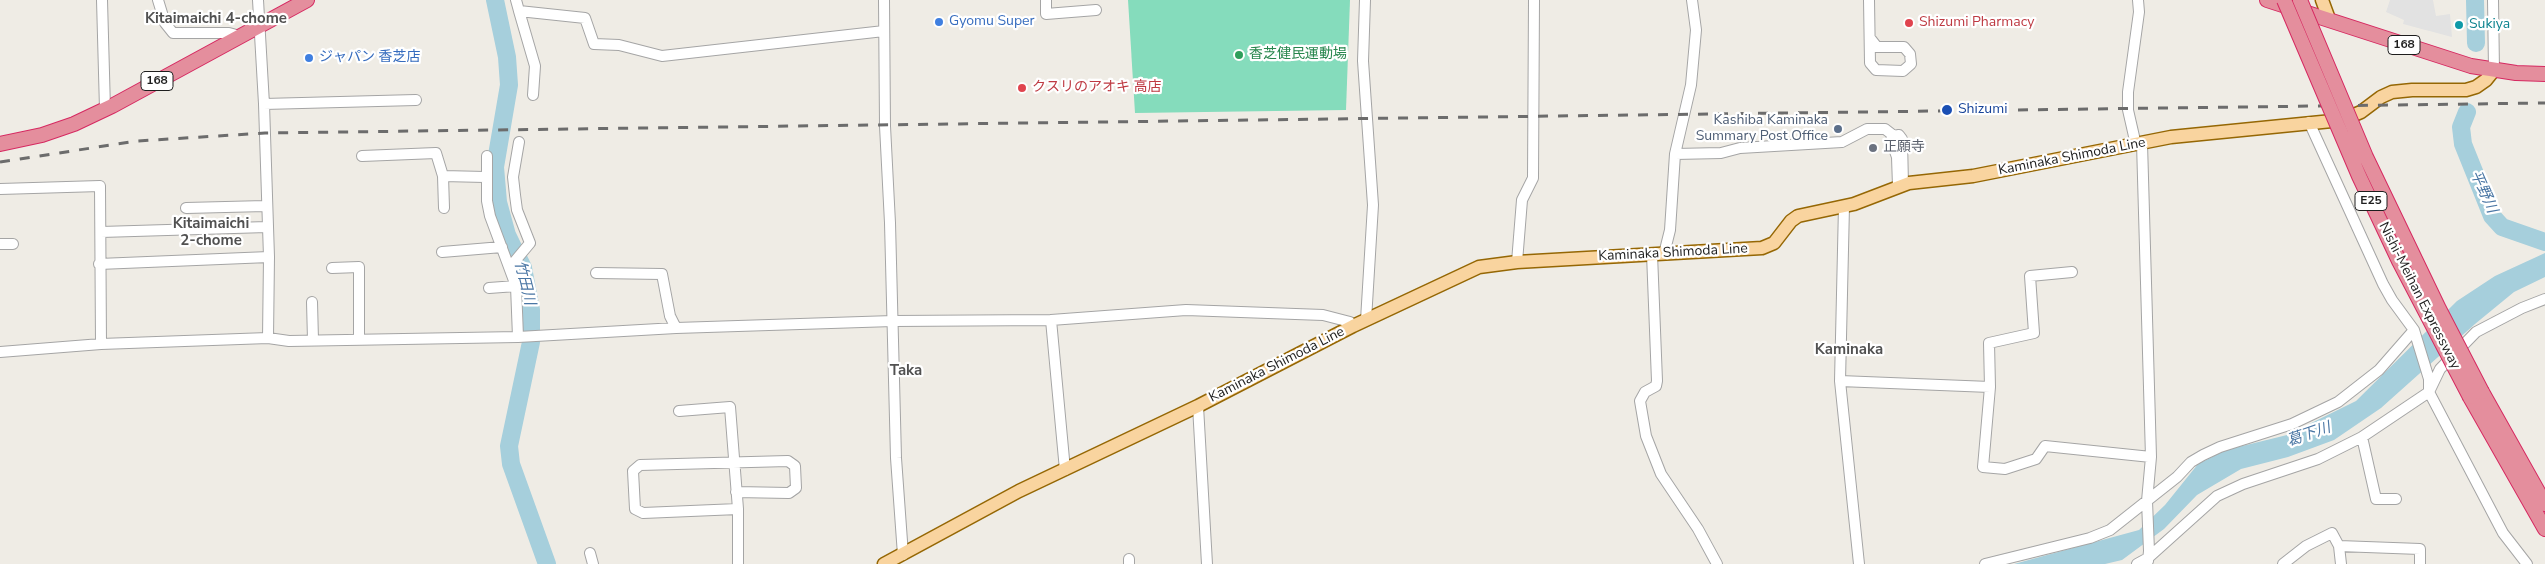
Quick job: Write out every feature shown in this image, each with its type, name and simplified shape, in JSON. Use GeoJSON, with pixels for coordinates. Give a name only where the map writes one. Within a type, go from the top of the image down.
{"type":"FeatureCollection","features":[{"type":"Feature","properties":{"kind":"highway","name":"168"},"geometry":{"type":"LineString","coordinates":[[0,144],[42,135],[74,124],[106,109],[307,0]]}},
{"type":"Feature","properties":{"kind":"highway","name":"168"},"geometry":{"type":"LineString","coordinates":[[2267,0],[2329,18],[2438,56],[2494,70],[2545,74]]}},
{"type":"Feature","properties":{"kind":"highway","name":"Nishi-Meihan Expressway"},"geometry":{"type":"LineString","coordinates":[[2284,0],[2321,90],[2391,244],[2476,394],[2545,529]]}},
{"type":"Feature","properties":{"kind":"highway","name":"Nishi-Meihan Expressway"},"geometry":{"type":"LineString","coordinates":[[2300,0],[2366,157],[2439,309],[2476,394],[2545,504]]}},
{"type":"Feature","properties":{"kind":"main road"},"geometry":{"type":"LineString","coordinates":[[2322,0],[2329,18]]}},
{"type":"Feature","properties":{"kind":"main road","name":"Kaminaka Shimoda Line"},"geometry":{"type":"LineString","coordinates":[[884,564],[1019,491],[1198,406],[1353,326],[1479,266],[1517,262],[1769,247],[1798,216],[1844,206],[1900,185],[1973,176],[2172,137],[2352,117],[2380,97],[2392,92],[2466,90],[2481,84],[2494,70]]}},
{"type":"Feature","properties":{"kind":"street"},"geometry":{"type":"LineString","coordinates":[[102,0],[106,109]]}},
{"type":"Feature","properties":{"kind":"street"},"geometry":{"type":"LineString","coordinates":[[158,0],[165,23],[173,33],[229,33],[240,36]]}},
{"type":"Feature","properties":{"kind":"street"},"geometry":{"type":"LineString","coordinates":[[258,0],[264,104],[269,257],[268,338]]}},
{"type":"Feature","properties":{"kind":"street"},"geometry":{"type":"LineString","coordinates":[[516,0],[535,66],[533,95]]}},
{"type":"Feature","properties":{"kind":"street"},"geometry":{"type":"LineString","coordinates":[[884,0],[885,126],[893,321],[896,458],[903,555]]}},
{"type":"Feature","properties":{"kind":"street"},"geometry":{"type":"LineString","coordinates":[[1046,0],[1046,14],[1096,10]]}},
{"type":"Feature","properties":{"kind":"street"},"geometry":{"type":"LineString","coordinates":[[1365,0],[1364,99],[1373,205],[1366,320]]}},
{"type":"Feature","properties":{"kind":"street"},"geometry":{"type":"LineString","coordinates":[[1517,262],[1522,200],[1533,178],[1534,0]]}},
{"type":"Feature","properties":{"kind":"street"},"geometry":{"type":"LineString","coordinates":[[1692,0],[1696,30],[1691,85],[1675,154],[1670,230],[1658,254],[1657,381],[1656,386],[1645,392],[1640,401],[1646,436],[1661,474],[1698,529],[1717,564]]}},
{"type":"Feature","properties":{"kind":"street"},"geometry":{"type":"LineString","coordinates":[[1869,0],[1870,63],[1876,70],[1903,71],[1911,64],[1910,54],[1904,47],[1877,47],[1870,38]]}},
{"type":"Feature","properties":{"kind":"street"},"geometry":{"type":"LineString","coordinates":[[2138,0],[2139,12],[2128,92],[2128,110],[2139,144],[2150,456],[2147,501],[2148,558]]}},
{"type":"Feature","properties":{"kind":"street"},"geometry":{"type":"LineString","coordinates":[[2493,0],[2494,70]]}},
{"type":"Feature","properties":{"kind":"street"},"geometry":{"type":"LineString","coordinates":[[519,11],[585,18],[594,44],[620,46],[662,56],[884,31]]}},
{"type":"Feature","properties":{"kind":"street"},"geometry":{"type":"LineString","coordinates":[[264,104],[416,100]]}},
{"type":"Feature","properties":{"kind":"street"},"geometry":{"type":"LineString","coordinates":[[2309,122],[2392,300],[2415,333],[2429,379],[2429,392],[2503,533],[2527,564]]}},
{"type":"Feature","properties":{"kind":"street"},"geometry":{"type":"LineString","coordinates":[[1675,154],[1721,153],[1740,148],[1842,142],[1867,129],[1885,129],[1894,136],[1899,135],[1902,139],[1900,185]]}},
{"type":"Feature","properties":{"kind":"street"},"geometry":{"type":"LineString","coordinates":[[511,265],[527,244],[530,243],[517,210],[515,194],[514,177],[519,142]]}},
{"type":"Feature","properties":{"kind":"street"},"geometry":{"type":"LineString","coordinates":[[362,156],[436,152],[443,176],[444,208]]}},
{"type":"Feature","properties":{"kind":"street"},"geometry":{"type":"LineString","coordinates":[[487,156],[485,177],[490,216],[511,265],[516,286],[519,337]]}},
{"type":"Feature","properties":{"kind":"street"},"geometry":{"type":"LineString","coordinates":[[443,176],[485,177]]}},
{"type":"Feature","properties":{"kind":"street"},"geometry":{"type":"LineString","coordinates":[[0,189],[100,186],[101,344]]}},
{"type":"Feature","properties":{"kind":"street"},"geometry":{"type":"LineString","coordinates":[[186,208],[266,206]]}},
{"type":"Feature","properties":{"kind":"street"},"geometry":{"type":"LineString","coordinates":[[1844,206],[1840,381],[1859,564]]}},
{"type":"Feature","properties":{"kind":"street"},"geometry":{"type":"LineString","coordinates":[[101,232],[267,227]]}},
{"type":"Feature","properties":{"kind":"street"},"geometry":{"type":"LineString","coordinates":[[0,244],[13,244]]}},
{"type":"Feature","properties":{"kind":"street"},"geometry":{"type":"LineString","coordinates":[[442,252],[502,247]]}},
{"type":"Feature","properties":{"kind":"street"},"geometry":{"type":"LineString","coordinates":[[99,264],[269,257]]}},
{"type":"Feature","properties":{"kind":"street"},"geometry":{"type":"LineString","coordinates":[[332,268],[360,267],[359,340]]}},
{"type":"Feature","properties":{"kind":"street"},"geometry":{"type":"LineString","coordinates":[[2072,272],[2030,276],[2034,333],[1989,343],[1990,387],[1983,467],[2005,469],[2036,459],[2045,446],[2150,456]]}},
{"type":"Feature","properties":{"kind":"street"},"geometry":{"type":"LineString","coordinates":[[596,273],[662,274],[670,316],[676,328]]}},
{"type":"Feature","properties":{"kind":"street"},"geometry":{"type":"LineString","coordinates":[[489,288],[516,286]]}},
{"type":"Feature","properties":{"kind":"street"},"geometry":{"type":"LineString","coordinates":[[2138,564],[2148,558],[2217,496],[2243,484],[2327,456],[2362,437],[2429,392],[2440,369],[2476,332],[2522,308],[2545,299]]}},
{"type":"Feature","properties":{"kind":"street"},"geometry":{"type":"LineString","coordinates":[[312,302],[313,340]]}},
{"type":"Feature","properties":{"kind":"street"},"geometry":{"type":"LineString","coordinates":[[0,352],[101,344],[268,338],[359,340],[519,337],[676,328],[893,321],[1051,320],[1186,310],[1323,315],[1350,322],[1353,326]]}},
{"type":"Feature","properties":{"kind":"street"},"geometry":{"type":"LineString","coordinates":[[1051,320],[1065,470]]}},
{"type":"Feature","properties":{"kind":"street"},"geometry":{"type":"LineString","coordinates":[[1985,564],[2090,538],[2122,522],[2177,477],[2191,462],[2203,455],[2220,447],[2292,424],[2338,402],[2378,370],[2415,333]]}},
{"type":"Feature","properties":{"kind":"street"},"geometry":{"type":"LineString","coordinates":[[1840,381],[1990,387]]}},
{"type":"Feature","properties":{"kind":"street"},"geometry":{"type":"LineString","coordinates":[[1198,406],[1207,564]]}},
{"type":"Feature","properties":{"kind":"street"},"geometry":{"type":"LineString","coordinates":[[679,410],[730,407],[738,508],[738,564]]}},
{"type":"Feature","properties":{"kind":"street"},"geometry":{"type":"LineString","coordinates":[[2362,437],[2376,499],[2396,499]]}},
{"type":"Feature","properties":{"kind":"street"},"geometry":{"type":"LineString","coordinates":[[736,492],[789,493],[796,488],[795,466],[788,461],[735,462],[640,465],[633,471],[636,509],[643,513],[738,508]]}},
{"type":"Feature","properties":{"kind":"street"},"geometry":{"type":"LineString","coordinates":[[2284,564],[2306,546],[2332,533],[2339,546],[2341,564]]}},
{"type":"Feature","properties":{"kind":"street"},"geometry":{"type":"LineString","coordinates":[[2339,546],[2420,549],[2420,564]]}},
{"type":"Feature","properties":{"kind":"street"},"geometry":{"type":"LineString","coordinates":[[590,553],[593,564]]}},
{"type":"Feature","properties":{"kind":"green space","name":"香芝健民運動場"},"geometry":{"type":"Polygon","coordinates":[[[1128,0],[1350,0],[1346,110],[1135,113],[1128,0]]]}},
{"type":"Feature","properties":{"kind":"shaded area"},"geometry":{"type":"Polygon","coordinates":[[[2390,0],[2433,0],[2436,16],[2450,14],[2452,37],[2403,24],[2404,20],[2386,12],[2390,0]]]}},
{"type":"Feature","properties":{"kind":"water","name":"葛下川"},"geometry":{"type":"Polygon","coordinates":[[[2545,253],[2545,277],[2514,292],[2475,324],[2381,408],[2334,440],[2288,457],[2241,469],[2197,495],[2164,529],[2122,560],[2105,564],[2014,564],[2139,530],[2165,505],[2198,464],[2226,450],[2287,435],[2356,401],[2457,301],[2495,276],[2545,253]]]}},
{"type":"Feature","properties":{"kind":"waterway","name":"竹田川"},"geometry":{"type":"LineString","coordinates":[[495,0],[507,57],[509,85],[495,167],[498,202],[507,235],[523,268],[531,310],[531,342],[509,446],[511,464],[547,564]]}},
{"type":"Feature","properties":{"kind":"waterway","name":"平野川"},"geometry":{"type":"LineString","coordinates":[[2475,0],[2476,43]]}},
{"type":"Feature","properties":{"kind":"waterway","name":"平野川"},"geometry":{"type":"LineString","coordinates":[[2467,112],[2461,127],[2463,144],[2492,216],[2502,227],[2545,242]]}},
{"type":"Feature","properties":{"kind":"railway"},"geometry":{"type":"LineString","coordinates":[[0,162],[137,141],[265,133],[2545,103]]}},
{"type":"Feature","properties":{"kind":"place","name":"Gyomu Super"},"geometry":{"type":"Point","coordinates":[939,22]}},
{"type":"Feature","properties":{"kind":"place","name":"Shizumi Pharmacy"},"geometry":{"type":"Point","coordinates":[1909,23]}},
{"type":"Feature","properties":{"kind":"place","name":"Sukiya"},"geometry":{"type":"Point","coordinates":[2459,25]}},
{"type":"Feature","properties":{"kind":"place","name":"香芝健民運動場"},"geometry":{"type":"Point","coordinates":[1239,55]}},
{"type":"Feature","properties":{"kind":"place","name":"ジャパン 香芝店"},"geometry":{"type":"Point","coordinates":[309,58]}},
{"type":"Feature","properties":{"kind":"place","name":"クスリのアオキ 高店"},"geometry":{"type":"Point","coordinates":[1022,88]}},
{"type":"Feature","properties":{"kind":"place","name":"Shizumi"},"geometry":{"type":"Point","coordinates":[1947,110]}},
{"type":"Feature","properties":{"kind":"place","name":"Kashiba Kaminaka Summary Post Office"},"geometry":{"type":"Point","coordinates":[1838,129]}},
{"type":"Feature","properties":{"kind":"place","name":"正願寺"},"geometry":{"type":"Point","coordinates":[1873,148]}},
{"type":"Feature","properties":{"kind":"district","name":"Kitaimaichi 4-chome"},"geometry":{"type":"Point","coordinates":[216,19]}},
{"type":"Feature","properties":{"kind":"district","name":"Kitaimaichi 2-chome"},"geometry":{"type":"Point","coordinates":[211,232]}},
{"type":"Feature","properties":{"kind":"district","name":"Kaminaka"},"geometry":{"type":"Point","coordinates":[1849,350]}},
{"type":"Feature","properties":{"kind":"district","name":"Taka"},"geometry":{"type":"Point","coordinates":[906,371]}}]}
